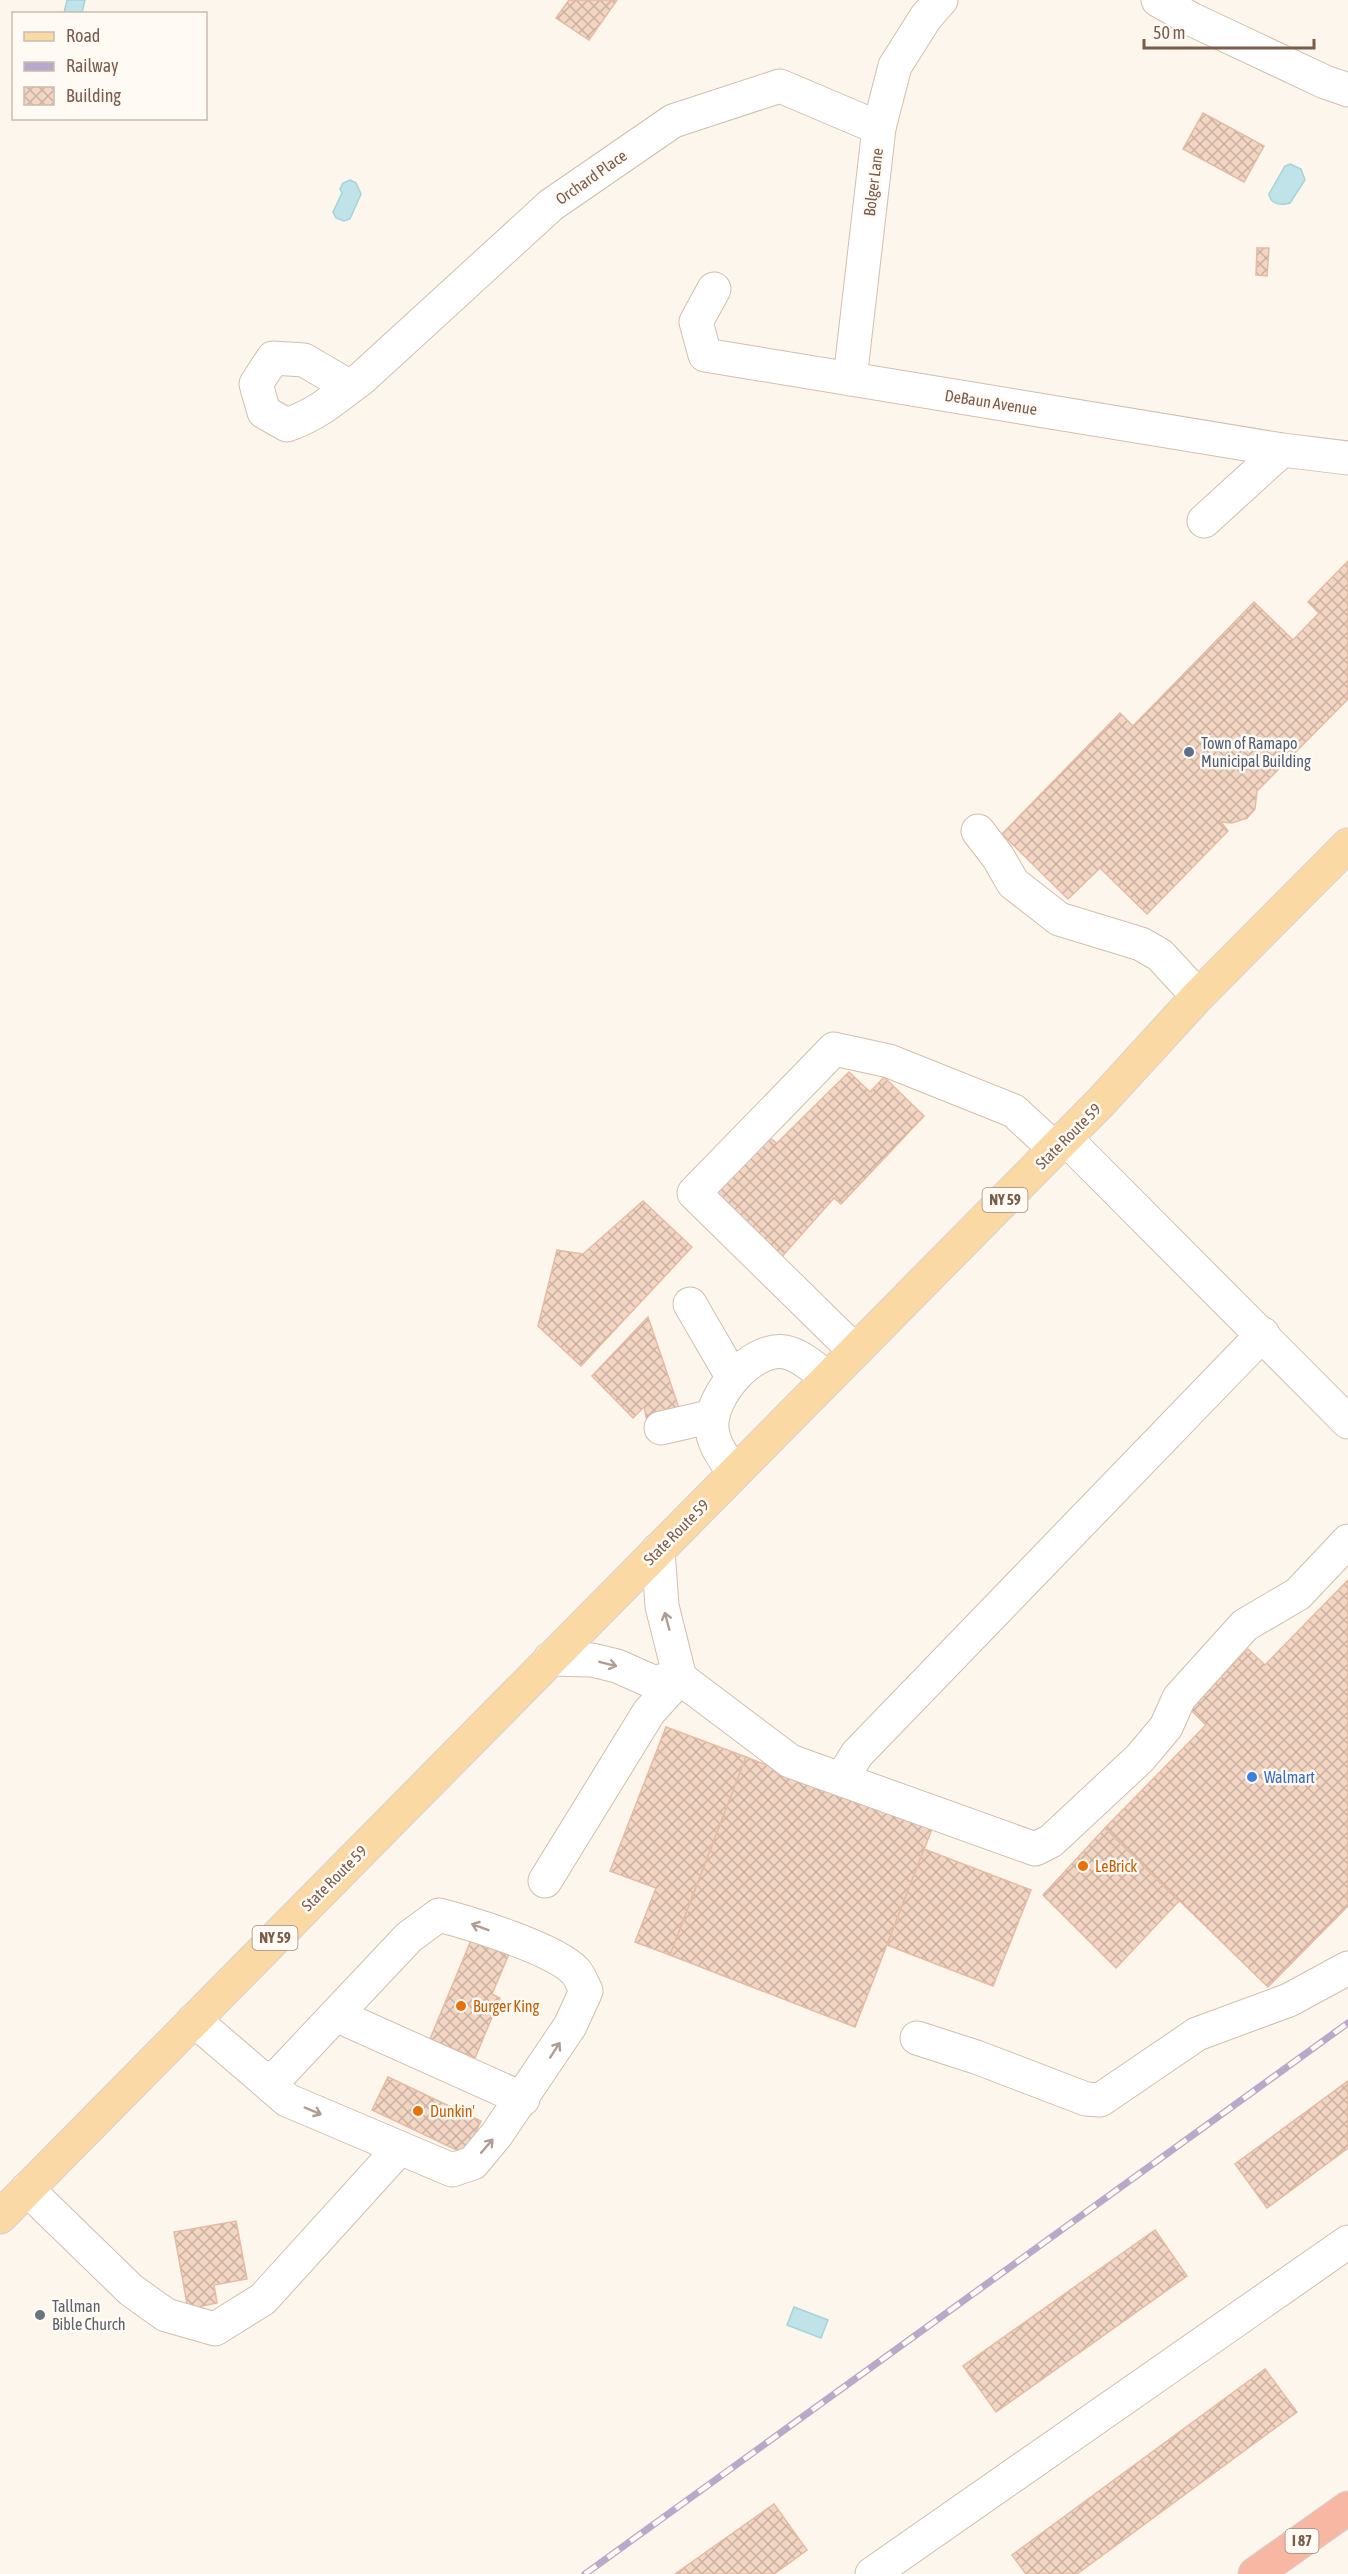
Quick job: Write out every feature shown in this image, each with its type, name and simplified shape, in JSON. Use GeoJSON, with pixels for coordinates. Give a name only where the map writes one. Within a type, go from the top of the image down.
{"type":"FeatureCollection","features":[{"type":"Feature","properties":{"kind":"highway","name":"I 87"},"geometry":{"type":"LineString","coordinates":[[1255,2574],[1348,2508]]}},
{"type":"Feature","properties":{"kind":"main road","name":"State Route 59"},"geometry":{"type":"LineString","coordinates":[[0,2217],[1060,1144],[1197,996],[1348,845]]}},
{"type":"Feature","properties":{"kind":"street","name":"Bolger Lane"},"geometry":{"type":"LineString","coordinates":[[850,379],[879,128],[895,66],[926,17],[941,0]]}},
{"type":"Feature","properties":{"kind":"street"},"geometry":{"type":"LineString","coordinates":[[1158,0],[1202,24],[1325,82],[1348,90]]}},
{"type":"Feature","properties":{"kind":"street","name":"Orchard Place"},"geometry":{"type":"LineString","coordinates":[[350,387],[551,205],[673,121],[780,86],[879,128]]}},
{"type":"Feature","properties":{"kind":"street","name":"DeBaun Avenue"},"geometry":{"type":"LineString","coordinates":[[714,289],[696,322],[705,355],[1282,450],[1348,458]]}},
{"type":"Feature","properties":{"kind":"street"},"geometry":{"type":"LineString","coordinates":[[1204,521],[1282,450]]}},
{"type":"Feature","properties":{"kind":"street"},"geometry":{"type":"LineString","coordinates":[[978,831],[1013,882],[1059,919],[1141,944],[1160,955],[1197,996]]}},
{"type":"Feature","properties":{"kind":"street"},"geometry":{"type":"LineString","coordinates":[[855,1351],[694,1193],[834,1049],[889,1061],[1014,1111],[1060,1144],[1263,1334],[1348,1422]]}},
{"type":"Feature","properties":{"kind":"street"},"geometry":{"type":"LineString","coordinates":[[690,1304],[733,1378]]}},
{"type":"Feature","properties":{"kind":"street"},"geometry":{"type":"LineString","coordinates":[[842,1778],[857,1754],[1263,1334]]}},
{"type":"Feature","properties":{"kind":"street"},"geometry":{"type":"LineString","coordinates":[[734,1473],[717,1446],[712,1428],[719,1396],[733,1378],[762,1356],[783,1352],[801,1359],[828,1378]]}},
{"type":"Feature","properties":{"kind":"street"},"geometry":{"type":"LineString","coordinates":[[661,1428],[713,1416]]}},
{"type":"Feature","properties":{"kind":"street"},"geometry":{"type":"LineString","coordinates":[[658,1550],[662,1606],[680,1678],[790,1761],[1035,1849],[1052,1841],[1140,1758],[1166,1727],[1179,1698],[1245,1625],[1298,1594],[1348,1541]]}},
{"type":"Feature","properties":{"kind":"street"},"geometry":{"type":"LineString","coordinates":[[550,1659],[592,1660],[617,1666],[653,1682],[680,1678]]}},
{"type":"Feature","properties":{"kind":"street"},"geometry":{"type":"LineString","coordinates":[[545,1881],[649,1712],[680,1678]]}},
{"type":"Feature","properties":{"kind":"street"},"geometry":{"type":"LineString","coordinates":[[194,2020],[287,2100],[452,2170],[473,2163],[523,2099],[570,2026],[586,1991],[577,1972],[557,1957],[466,1922],[439,1915],[409,1937],[279,2075],[264,2080]]}},
{"type":"Feature","properties":{"kind":"street"},"geometry":{"type":"LineString","coordinates":[[917,2038],[976,2056],[1086,2099],[1100,2100],[1197,2034],[1289,2000],[1348,1968]]}},
{"type":"Feature","properties":{"kind":"street"},"geometry":{"type":"LineString","coordinates":[[336,2015],[523,2099]]}},
{"type":"Feature","properties":{"kind":"street"},"geometry":{"type":"LineString","coordinates":[[27,2190],[131,2290],[166,2315],[216,2329],[263,2299],[400,2148]]}},
{"type":"Feature","properties":{"kind":"street"},"geometry":{"type":"LineString","coordinates":[[872,2574],[1348,2242]]}},
{"type":"Feature","properties":{"kind":"water"},"geometry":{"type":"Polygon","coordinates":[[[67,0],[85,0],[82,12],[64,12],[67,0]]]}},
{"type":"Feature","properties":{"kind":"water"},"geometry":{"type":"Polygon","coordinates":[[[1290,164],[1301,169],[1305,180],[1290,203],[1276,203],[1271,200],[1269,194],[1285,166],[1290,164]]]}},
{"type":"Feature","properties":{"kind":"water"},"geometry":{"type":"Polygon","coordinates":[[[350,180],[356,183],[361,194],[350,219],[344,221],[336,218],[333,212],[342,193],[340,189],[343,183],[350,180]]]}},
{"type":"Feature","properties":{"kind":"water"},"geometry":{"type":"Polygon","coordinates":[[[794,2307],[828,2320],[821,2338],[787,2325],[794,2307]]]}},
{"type":"Feature","properties":{"kind":"building"},"geometry":{"type":"Polygon","coordinates":[[[569,0],[617,0],[589,40],[556,18],[569,0]]]}},
{"type":"Feature","properties":{"kind":"building"},"geometry":{"type":"Polygon","coordinates":[[[1203,113],[1264,146],[1244,182],[1183,149],[1203,113]]]}},
{"type":"Feature","properties":{"kind":"building"},"geometry":{"type":"Polygon","coordinates":[[[1257,248],[1269,248],[1267,276],[1256,275],[1257,248]]]}},
{"type":"Feature","properties":{"kind":"building","name":"Town of Ramapo Municipal Building"},"geometry":{"type":"Polygon","coordinates":[[[1348,561],[1348,699],[1257,791],[1255,809],[1247,818],[1232,823],[1221,822],[1228,831],[1147,914],[1100,868],[1068,899],[1002,834],[1120,713],[1133,726],[1254,602],[1293,640],[1319,613],[1308,602],[1348,561]]]}},
{"type":"Feature","properties":{"kind":"building"},"geometry":{"type":"Polygon","coordinates":[[[849,1072],[870,1092],[884,1077],[924,1116],[841,1204],[834,1198],[778,1261],[710,1197],[770,1138],[777,1143],[849,1072]]]}},
{"type":"Feature","properties":{"kind":"building"},"geometry":{"type":"Polygon","coordinates":[[[643,1201],[692,1247],[581,1366],[538,1326],[557,1250],[583,1254],[643,1201]]]}},
{"type":"Feature","properties":{"kind":"building"},"geometry":{"type":"Polygon","coordinates":[[[648,1317],[682,1417],[648,1426],[644,1407],[633,1418],[592,1376],[648,1317]]]}},
{"type":"Feature","properties":{"kind":"building","name":"Walmart"},"geometry":{"type":"Polygon","coordinates":[[[1348,1580],[1348,1906],[1268,1987],[1105,1828],[1206,1725],[1190,1709],[1248,1649],[1265,1665],[1348,1580]]]}},
{"type":"Feature","properties":{"kind":"building"},"geometry":{"type":"Polygon","coordinates":[[[666,1727],[746,1757],[670,1955],[635,1942],[656,1888],[610,1871],[666,1727]]]}},
{"type":"Feature","properties":{"kind":"building"},"geometry":{"type":"Polygon","coordinates":[[[746,1757],[932,1829],[855,2027],[670,1955],[746,1757]]]}},
{"type":"Feature","properties":{"kind":"building"},"geometry":{"type":"Polygon","coordinates":[[[1105,1828],[1179,1901],[1116,1968],[1043,1895],[1105,1828]]]}},
{"type":"Feature","properties":{"kind":"building"},"geometry":{"type":"Polygon","coordinates":[[[924,1849],[1031,1890],[993,1986],[887,1945],[924,1849]]]}},
{"type":"Feature","properties":{"kind":"building"},"geometry":{"type":"Polygon","coordinates":[[[472,1938],[509,1954],[492,1994],[500,1998],[475,2058],[430,2039],[472,1938]]]}},
{"type":"Feature","properties":{"kind":"building"},"geometry":{"type":"Polygon","coordinates":[[[388,2077],[481,2121],[465,2154],[372,2110],[388,2077]]]}},
{"type":"Feature","properties":{"kind":"building"},"geometry":{"type":"Polygon","coordinates":[[[1348,2081],[1348,2148],[1267,2208],[1235,2164],[1348,2081]]]}},
{"type":"Feature","properties":{"kind":"building"},"geometry":{"type":"Polygon","coordinates":[[[236,2221],[247,2279],[214,2285],[217,2303],[188,2309],[174,2232],[236,2221]]]}},
{"type":"Feature","properties":{"kind":"building"},"geometry":{"type":"Polygon","coordinates":[[[1155,2230],[1187,2276],[996,2412],[963,2366],[1155,2230]]]}},
{"type":"Feature","properties":{"kind":"building"},"geometry":{"type":"Polygon","coordinates":[[[1265,2369],[1297,2412],[1077,2574],[1026,2574],[1012,2555],[1265,2369]]]}},
{"type":"Feature","properties":{"kind":"building"},"geometry":{"type":"Polygon","coordinates":[[[774,2504],[807,2550],[774,2574],[675,2574],[774,2504]]]}},
{"type":"Feature","properties":{"kind":"railway"},"geometry":{"type":"LineString","coordinates":[[585,2574],[1348,2023]]}},
{"type":"Feature","properties":{"kind":"place","name":"Town of Ramapo Municipal Building"},"geometry":{"type":"Point","coordinates":[1189,752]}},
{"type":"Feature","properties":{"kind":"place","name":"Walmart"},"geometry":{"type":"Point","coordinates":[1252,1777]}},
{"type":"Feature","properties":{"kind":"place","name":"LeBrick"},"geometry":{"type":"Point","coordinates":[1083,1866]}},
{"type":"Feature","properties":{"kind":"place","name":"Burger King"},"geometry":{"type":"Point","coordinates":[461,2006]}},
{"type":"Feature","properties":{"kind":"place","name":"Dunkin'"},"geometry":{"type":"Point","coordinates":[418,2111]}},
{"type":"Feature","properties":{"kind":"place","name":"Tallman Bible Church"},"geometry":{"type":"Point","coordinates":[40,2315]}}]}
